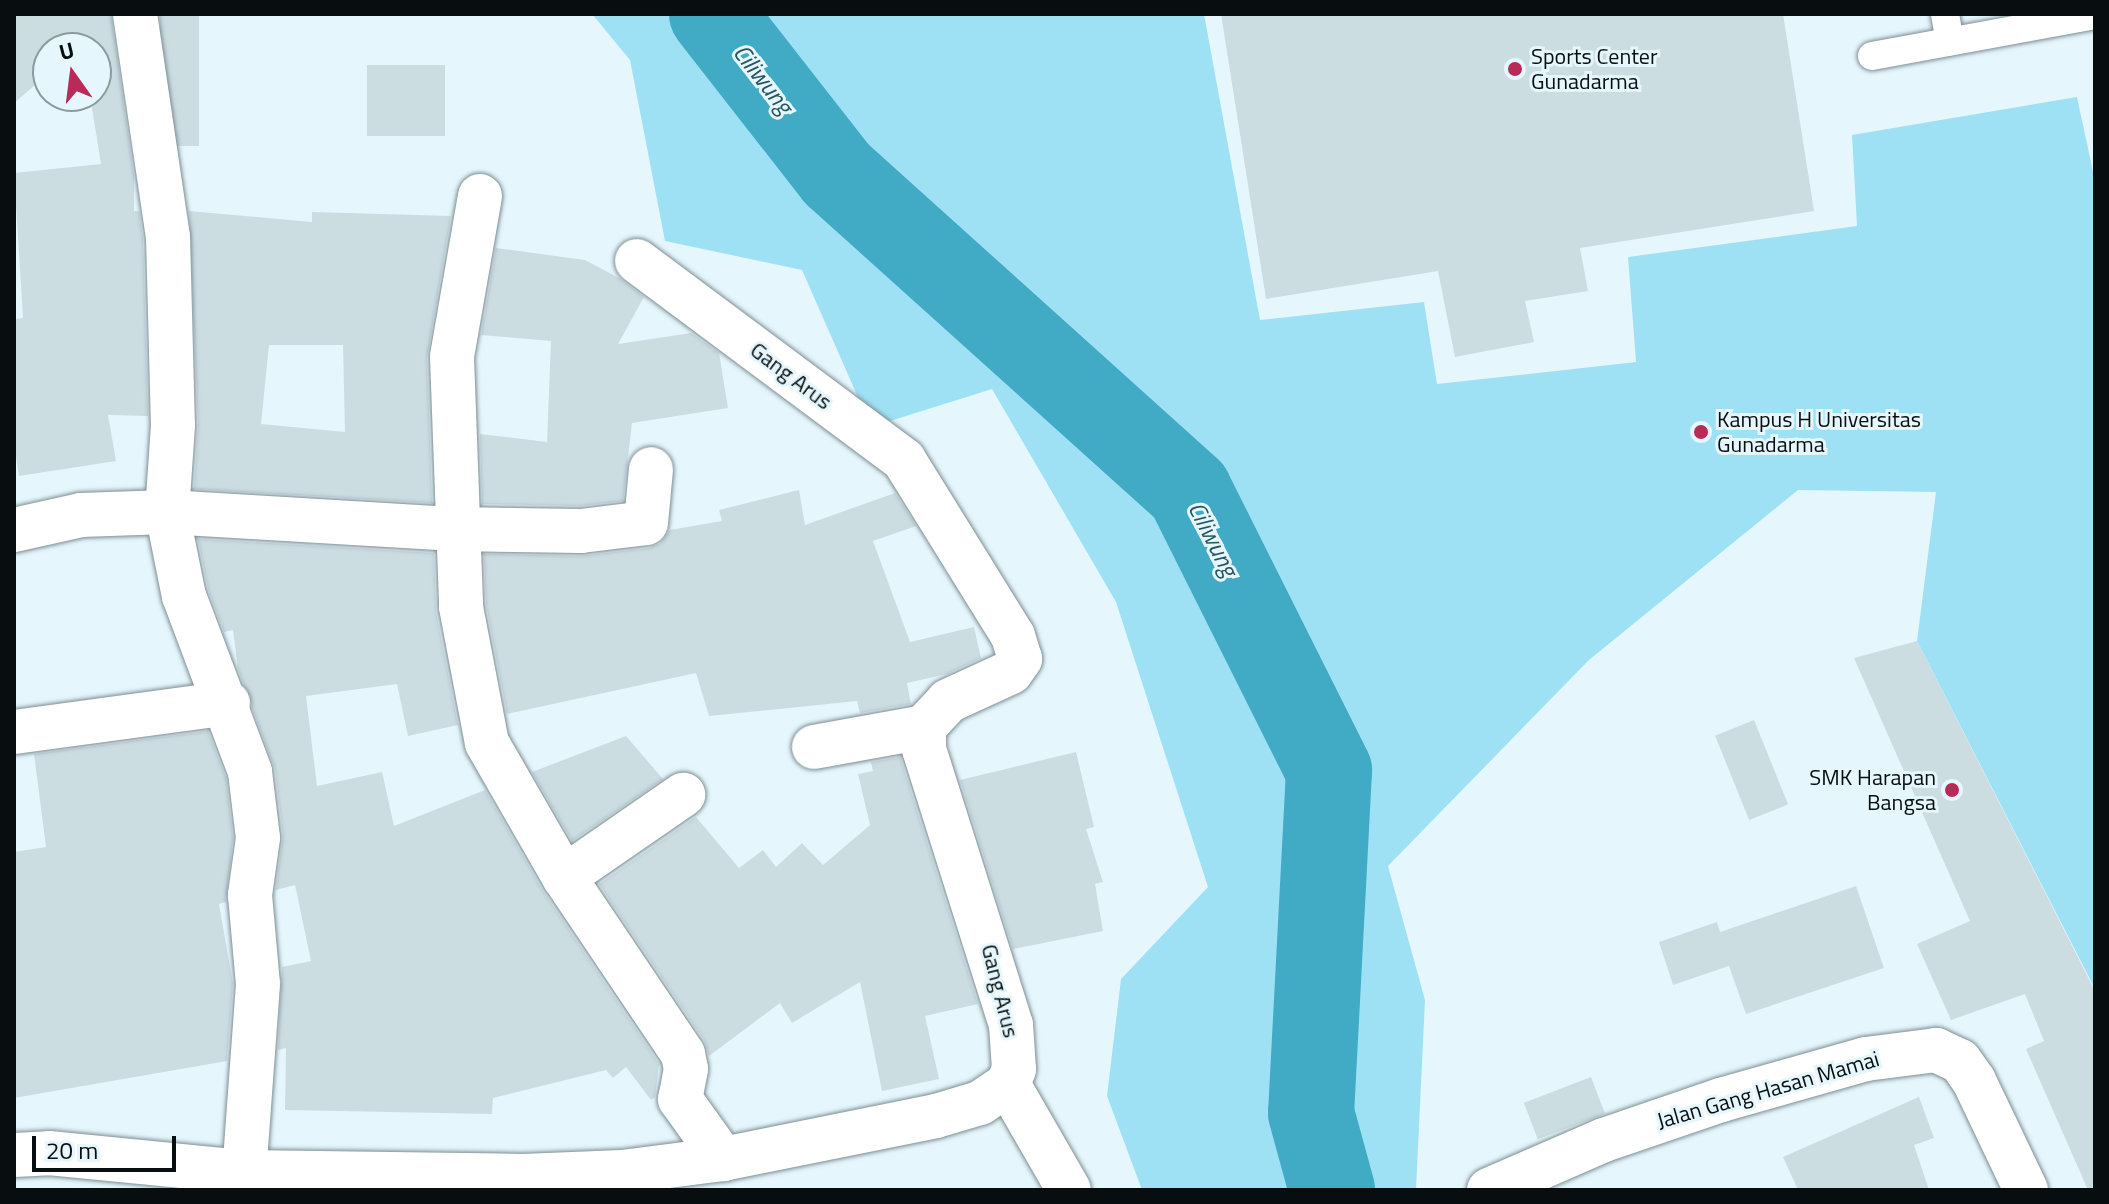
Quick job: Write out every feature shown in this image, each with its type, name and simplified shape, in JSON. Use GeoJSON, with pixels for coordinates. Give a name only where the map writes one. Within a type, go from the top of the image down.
{"type":"FeatureCollection","features":[{"type":"Feature","properties":{"kind":"street"},"geometry":{"type":"LineString","coordinates":[[135,14],[168,237],[173,425],[167,512],[184,596],[228,703],[250,772],[258,838],[250,895],[258,984],[244,1181]]}},
{"type":"Feature","properties":{"kind":"street"},"geometry":{"type":"LineString","coordinates":[[480,196],[452,357],[461,607],[487,743],[564,877],[683,1054],[686,1069],[680,1099],[723,1159]]}},
{"type":"Feature","properties":{"kind":"street","name":"Gang Arus"},"geometry":{"type":"LineString","coordinates":[[637,261],[904,460],[1013,636],[1020,659],[1011,672],[948,701],[924,727],[924,749],[1011,1025],[1014,1069],[1008,1084]]}},
{"type":"Feature","properties":{"kind":"street"},"geometry":{"type":"LineString","coordinates":[[14,530],[81,515],[167,512],[456,529],[581,531],[646,523],[651,469]]}},
{"type":"Feature","properties":{"kind":"street"},"geometry":{"type":"LineString","coordinates":[[14,732],[228,703]]}},
{"type":"Feature","properties":{"kind":"street"},"geometry":{"type":"LineString","coordinates":[[814,747],[924,727]]}},
{"type":"Feature","properties":{"kind":"street"},"geometry":{"type":"LineString","coordinates":[[564,877],[683,795]]}},
{"type":"Feature","properties":{"kind":"street","name":"Jalan Gang Hasan Mamai"},"geometry":{"type":"LineString","coordinates":[[1489,1190],[1604,1140],[1721,1100],[1866,1059],[1936,1050],[1960,1061],[1974,1081],[2026,1190]]}},
{"type":"Feature","properties":{"kind":"street"},"geometry":{"type":"LineString","coordinates":[[14,1155],[49,1153],[244,1181],[524,1183],[723,1159],[936,1116],[980,1103],[1008,1084],[1069,1190]]}},
{"type":"Feature","properties":{"kind":"lane"},"geometry":{"type":"LineString","coordinates":[[1945,14],[1950,42]]}},
{"type":"Feature","properties":{"kind":"lane"},"geometry":{"type":"LineString","coordinates":[[1872,56],[2095,15]]}},
{"type":"Feature","properties":{"kind":"shaded area"},"geometry":{"type":"Polygon","coordinates":[[[592,14],[1204,14],[1260,320],[1424,302],[1437,384],[1636,362],[1628,257],[1857,226],[1852,135],[2077,97],[2095,181],[2095,989],[1917,641],[1936,492],[1798,490],[1589,660],[1388,866],[1425,1000],[1416,1190],[1142,1190],[1107,1096],[1121,979],[1208,887],[1116,602],[992,389],[871,427],[802,270],[665,241],[630,60],[592,14]]]}},
{"type":"Feature","properties":{"kind":"building"},"geometry":{"type":"Polygon","coordinates":[[[14,14],[111,14],[134,175],[134,211],[139,211],[143,239],[148,416],[108,415],[116,461],[19,476],[14,443],[14,319],[23,318],[14,173],[101,164],[93,112],[112,112],[112,32],[32,32],[32,88],[14,103],[14,14]]]}},
{"type":"Feature","properties":{"kind":"building"},"geometry":{"type":"Polygon","coordinates":[[[160,14],[199,14],[199,146],[160,146],[160,14]]]}},
{"type":"Feature","properties":{"kind":"building"},"geometry":{"type":"Polygon","coordinates":[[[1221,14],[1783,14],[1814,211],[1580,248],[1588,291],[1525,301],[1534,342],[1455,357],[1438,271],[1266,299],[1221,14]]]}},
{"type":"Feature","properties":{"kind":"building"},"geometry":{"type":"Polygon","coordinates":[[[367,65],[445,65],[445,136],[367,136],[367,65]]]}},
{"type":"Feature","properties":{"kind":"building"},"geometry":{"type":"Polygon","coordinates":[[[189,211],[312,222],[312,212],[451,216],[427,358],[432,503],[194,489],[198,424],[189,211]],[[269,345],[261,424],[345,432],[343,345],[269,345]]]}},
{"type":"Feature","properties":{"kind":"building"},"geometry":{"type":"Polygon","coordinates":[[[496,248],[585,260],[619,278],[644,297],[618,344],[691,333],[719,353],[728,408],[632,423],[623,501],[580,506],[482,504],[480,434],[547,442],[551,341],[481,335],[496,248]]]}},
{"type":"Feature","properties":{"kind":"building"},"geometry":{"type":"Polygon","coordinates":[[[799,490],[805,525],[895,493],[916,526],[873,541],[910,642],[974,627],[981,658],[947,674],[907,683],[911,704],[860,713],[857,701],[709,716],[696,673],[507,714],[486,604],[484,554],[581,556],[649,548],[660,544],[670,530],[722,521],[719,510],[799,490]]]}},
{"type":"Feature","properties":{"kind":"building"},"geometry":{"type":"Polygon","coordinates":[[[198,539],[434,553],[436,612],[458,725],[408,736],[397,684],[306,696],[317,786],[382,772],[394,826],[485,790],[543,891],[659,1064],[655,1097],[651,1100],[626,1067],[613,1078],[606,1070],[493,1098],[492,1114],[285,1110],[286,1048],[278,1050],[282,967],[311,961],[295,885],[276,890],[283,835],[275,769],[238,669],[233,630],[224,632],[208,589],[198,539]]]}},
{"type":"Feature","properties":{"kind":"building","name":"SMK Harapan Bangsa"},"geometry":{"type":"Polygon","coordinates":[[[1917,641],[2095,991],[2095,1190],[2088,1190],[2026,1049],[2044,1041],[2025,994],[1951,1020],[1917,944],[1970,921],[1854,658],[1917,641]]]}},
{"type":"Feature","properties":{"kind":"building"},"geometry":{"type":"Polygon","coordinates":[[[1754,720],[1788,804],[1749,820],[1715,736],[1754,720]]]}},
{"type":"Feature","properties":{"kind":"building"},"geometry":{"type":"Polygon","coordinates":[[[208,731],[226,778],[233,838],[226,902],[219,904],[233,984],[227,1061],[14,1098],[14,852],[46,847],[34,754],[208,731]]]}},
{"type":"Feature","properties":{"kind":"building"},"geometry":{"type":"Polygon","coordinates":[[[626,736],[663,779],[572,841],[532,772],[626,736]]]}},
{"type":"Feature","properties":{"kind":"building"},"geometry":{"type":"Polygon","coordinates":[[[1076,752],[1094,827],[1086,829],[1103,882],[1095,884],[1103,931],[1013,949],[960,780],[1076,752]]]}},
{"type":"Feature","properties":{"kind":"building"},"geometry":{"type":"Polygon","coordinates":[[[900,757],[978,1004],[925,1016],[939,1079],[882,1091],[860,982],[792,1023],[780,1003],[709,1056],[704,1040],[599,884],[696,817],[739,868],[763,850],[776,867],[802,843],[823,865],[870,825],[858,774],[873,771],[871,762],[900,757]]]}},
{"type":"Feature","properties":{"kind":"building"},"geometry":{"type":"Polygon","coordinates":[[[1856,886],[1884,968],[1746,1014],[1729,966],[1673,985],[1659,942],[1717,922],[1720,932],[1856,886]]]}},
{"type":"Feature","properties":{"kind":"building"},"geometry":{"type":"Polygon","coordinates":[[[1591,1077],[1605,1113],[1538,1139],[1524,1103],[1591,1077]]]}},
{"type":"Feature","properties":{"kind":"building"},"geometry":{"type":"Polygon","coordinates":[[[1919,1097],[1934,1138],[1914,1145],[1929,1190],[1798,1190],[1783,1157],[1919,1097]]]}},
{"type":"Feature","properties":{"kind":"waterway","name":"Ciliwung"},"geometry":{"type":"LineString","coordinates":[[712,14],[837,174],[1189,491],[1329,771],[1311,1113],[1332,1190]]}},
{"type":"Feature","properties":{"kind":"place","name":"Sports Center Gunadarma"},"geometry":{"type":"Point","coordinates":[1515,69]}},
{"type":"Feature","properties":{"kind":"place","name":"Kampus H Universitas Gunadarma"},"geometry":{"type":"Point","coordinates":[1701,432]}},
{"type":"Feature","properties":{"kind":"place","name":"SMK Harapan Bangsa"},"geometry":{"type":"Point","coordinates":[1952,790]}}]}
